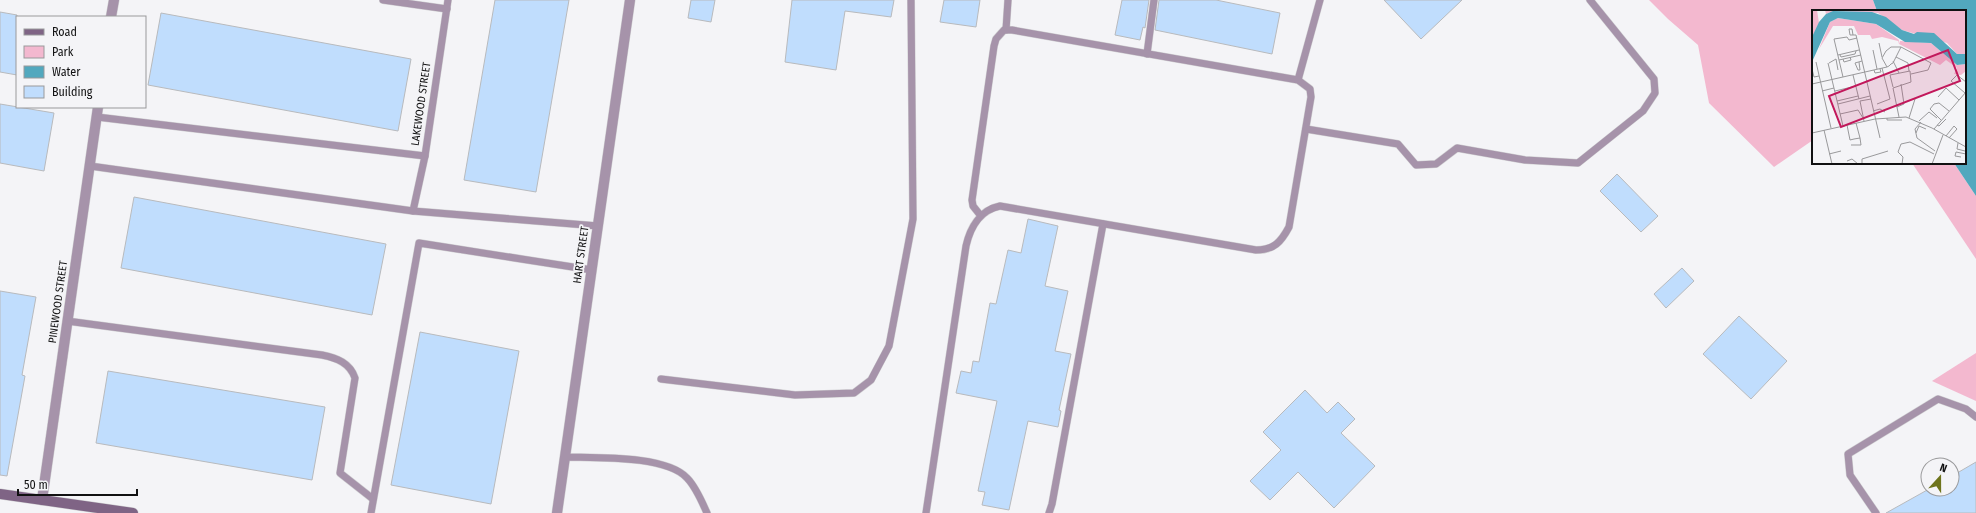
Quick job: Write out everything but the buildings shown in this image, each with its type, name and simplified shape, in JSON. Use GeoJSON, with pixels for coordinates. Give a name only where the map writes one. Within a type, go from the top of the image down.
{"type":"FeatureCollection","features":[{"type":"Feature","properties":{"kind":"main road"},"geometry":{"type":"LineString","coordinates":[[0,494],[98,510],[133,513]]}},
{"type":"Feature","properties":{"kind":"street"},"geometry":{"type":"LineString","coordinates":[[111,16],[114,0]]}},
{"type":"Feature","properties":{"kind":"street","name":"HART STREET"},"geometry":{"type":"LineString","coordinates":[[557,513],[630,0]]}},
{"type":"Feature","properties":{"kind":"street","name":"PINEWOOD STREET"},"geometry":{"type":"LineString","coordinates":[[42,500],[97,112]]}},
{"type":"Feature","properties":{"kind":"lane"},"geometry":{"type":"LineString","coordinates":[[383,0],[447,9]]}},
{"type":"Feature","properties":{"kind":"lane","name":"LAKEWOOD STREET"},"geometry":{"type":"LineString","coordinates":[[413,211],[425,156],[448,0]]}},
{"type":"Feature","properties":{"kind":"lane"},"geometry":{"type":"LineString","coordinates":[[661,379],[795,395],[854,393],[872,380],[889,346],[913,219],[911,0]]}},
{"type":"Feature","properties":{"kind":"lane"},"geometry":{"type":"LineString","coordinates":[[1006,30],[1008,0]]}},
{"type":"Feature","properties":{"kind":"lane"},"geometry":{"type":"LineString","coordinates":[[1147,54],[1154,0]]}},
{"type":"Feature","properties":{"kind":"lane"},"geometry":{"type":"LineString","coordinates":[[1298,80],[1320,0]]}},
{"type":"Feature","properties":{"kind":"lane"},"geometry":{"type":"LineString","coordinates":[[1306,129],[1398,144],[1416,165],[1436,164],[1457,148],[1525,160],[1578,163],[1643,112],[1655,93],[1654,79],[1590,0]]}},
{"type":"Feature","properties":{"kind":"lane"},"geometry":{"type":"LineString","coordinates":[[926,513],[966,246],[971,228],[981,216],[993,208],[1000,206],[1256,250],[1275,246],[1289,227],[1311,97],[1310,90],[1298,80],[1006,30],[996,39],[972,200],[973,206],[981,216]]}},
{"type":"Feature","properties":{"kind":"lane"},"geometry":{"type":"LineString","coordinates":[[97,112],[425,156]]}},
{"type":"Feature","properties":{"kind":"lane"},"geometry":{"type":"LineString","coordinates":[[90,166],[413,211],[598,226]]}},
{"type":"Feature","properties":{"kind":"lane"},"geometry":{"type":"LineString","coordinates":[[1049,513],[1052,504],[1103,224]]}},
{"type":"Feature","properties":{"kind":"lane"},"geometry":{"type":"LineString","coordinates":[[371,513],[419,243],[592,270]]}},
{"type":"Feature","properties":{"kind":"lane"},"geometry":{"type":"LineString","coordinates":[[67,321],[322,355],[342,361],[352,370],[355,378],[340,473],[373,499]]}},
{"type":"Feature","properties":{"kind":"lane"},"geometry":{"type":"LineString","coordinates":[[1876,513],[1850,475],[1848,454],[1938,399],[1966,409],[1976,417]]}},
{"type":"Feature","properties":{"kind":"lane"},"geometry":{"type":"LineString","coordinates":[[565,457],[652,461],[674,470],[687,478],[707,513]]}},
{"type":"Feature","properties":{"kind":"green space"},"geometry":{"type":"Polygon","coordinates":[[[1649,0],[1873,0],[1877,10],[1812,10],[1812,141],[1774,167],[1709,103],[1698,45],[1649,0]]]}},
{"type":"Feature","properties":{"kind":"green space"},"geometry":{"type":"Polygon","coordinates":[[[1913,164],[1955,164],[1976,196],[1976,259],[1913,164]]]}},
{"type":"Feature","properties":{"kind":"green space"},"geometry":{"type":"Polygon","coordinates":[[[1976,353],[1976,401],[1932,381],[1976,353]]]}},
{"type":"Feature","properties":{"kind":"water"},"geometry":{"type":"Polygon","coordinates":[[[1873,0],[1976,0],[1976,196],[1955,164],[1966,164],[1966,10],[1877,10],[1873,0]]]}}]}
